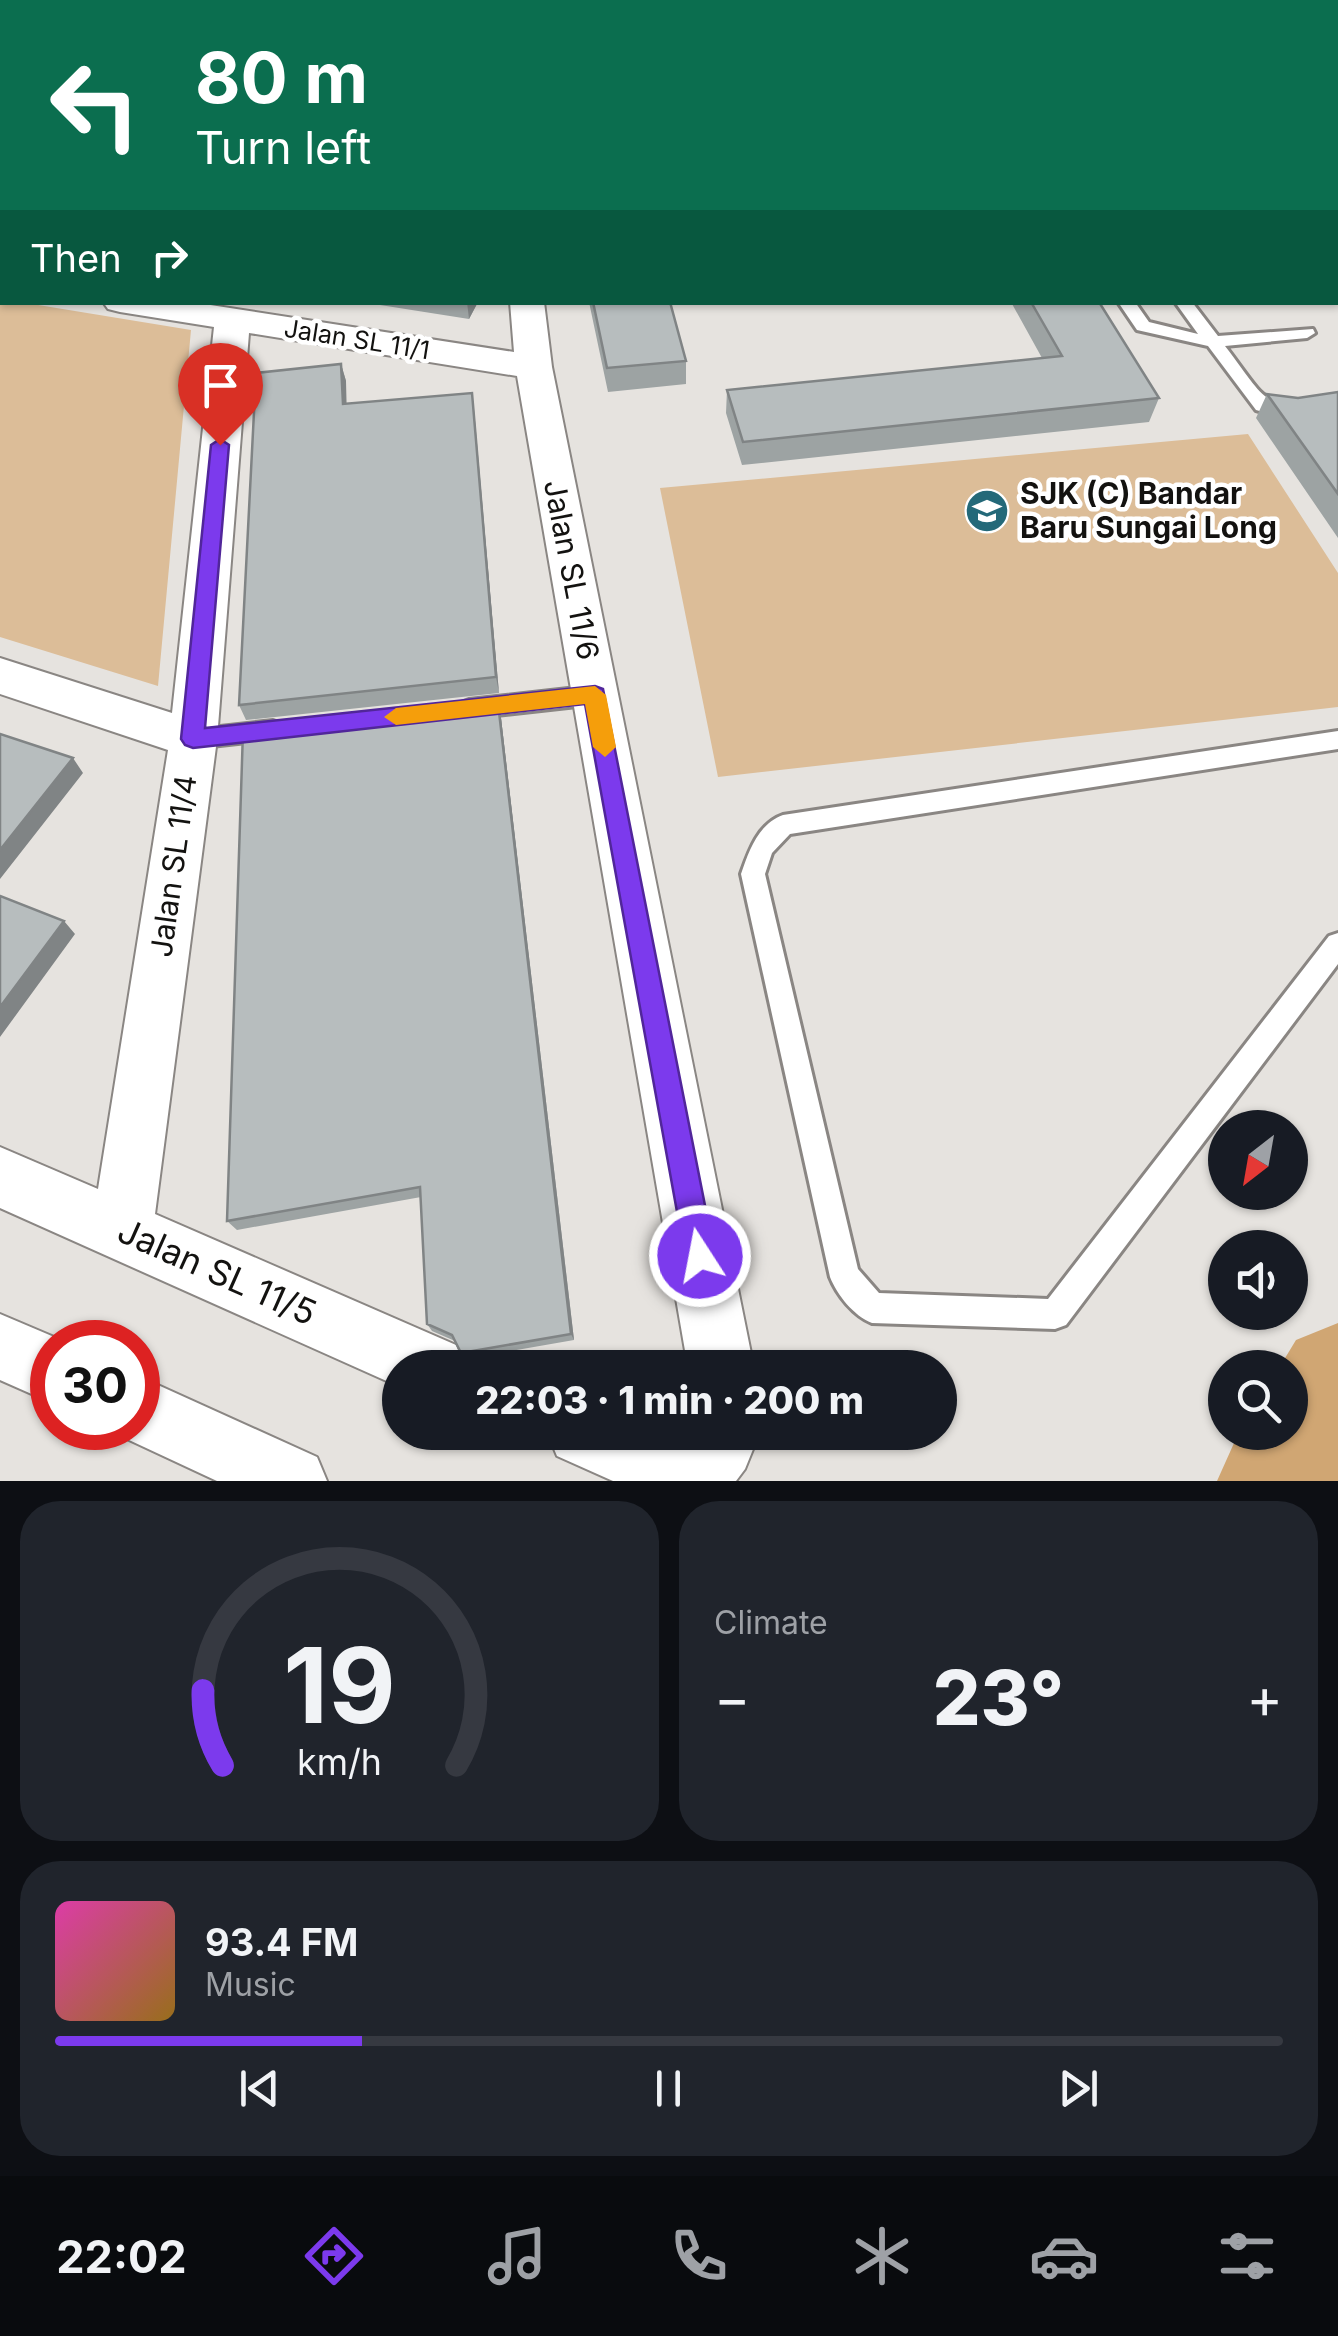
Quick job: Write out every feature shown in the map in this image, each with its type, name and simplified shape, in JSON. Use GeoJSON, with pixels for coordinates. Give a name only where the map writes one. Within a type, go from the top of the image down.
{"type":"FeatureCollection","features":[{"type":"Feature","properties":{"kind":"street","name":"Jalan SL 11/1"},"geometry":{"type":"LineString","coordinates":[[139,305],[534,367]]}},
{"type":"Feature","properties":{"kind":"street","name":"Jalan SL 11/6"},"geometry":{"type":"LineString","coordinates":[[527,305],[534,367],[718,1350]]}},
{"type":"Feature","properties":{"kind":"street","name":"Jalan SL 11/4"},"geometry":{"type":"LineString","coordinates":[[122,1231],[193,739],[232,320]]}},
{"type":"Feature","properties":{"kind":"street"},"geometry":{"type":"LineString","coordinates":[[0,676],[193,739]]}},
{"type":"Feature","properties":{"kind":"street","name":"Jalan SL 11/5"},"geometry":{"type":"LineString","coordinates":[[0,1177],[392,1350]]}},
{"type":"Feature","properties":{"kind":"street"},"geometry":{"type":"LineString","coordinates":[[0,1346],[30,1360]]}},
{"type":"Feature","properties":{"kind":"street"},"geometry":{"type":"LineString","coordinates":[[160,1419],[293,1481]]}},
{"type":"Feature","properties":{"kind":"street"},"geometry":{"type":"LineString","coordinates":[[622,1450],[667,1470],[690,1474],[714,1450]]}},
{"type":"Feature","properties":{"kind":"lane"},"geometry":{"type":"LineString","coordinates":[[1128,305],[1143,326],[1212,342],[1307,333]]}},
{"type":"Feature","properties":{"kind":"lane"},"geometry":{"type":"LineString","coordinates":[[1186,305],[1262,406],[1285,412],[1338,404]]}},
{"type":"Feature","properties":{"kind":"lane"},"geometry":{"type":"LineString","coordinates":[[442,712],[595,695]]}},
{"type":"Feature","properties":{"kind":"lane"},"geometry":{"type":"LineString","coordinates":[[193,739],[288,728]]}},
{"type":"Feature","properties":{"kind":"lane"},"geometry":{"type":"LineString","coordinates":[[1338,740],[783,826],[772,837],[762,848],[753,874],[845,1277],[872,1308],[1055,1314],[1338,944]]}},
{"type":"Feature","properties":{"kind":"shaded area"},"geometry":{"type":"Polygon","coordinates":[[[0,305],[38,305],[191,330],[158,686],[0,637],[0,305]]]}},
{"type":"Feature","properties":{"kind":"shaded area"},"geometry":{"type":"Polygon","coordinates":[[[1248,434],[1338,573],[1338,707],[718,777],[660,488],[1248,434]]]}},
{"type":"Feature","properties":{"kind":"building"},"geometry":{"type":"Polygon","coordinates":[[[594,305],[671,305],[686,361],[607,368],[594,305]]]}},
{"type":"Feature","properties":{"kind":"building"},"geometry":{"type":"Polygon","coordinates":[[[1033,305],[1101,305],[1159,398],[743,442],[727,390],[1062,356],[1033,305]]]}},
{"type":"Feature","properties":{"kind":"building"},"geometry":{"type":"Polygon","coordinates":[[[341,364],[343,404],[472,393],[496,677],[239,705],[256,373],[341,364]]]}},
{"type":"Feature","properties":{"kind":"building"},"geometry":{"type":"Polygon","coordinates":[[[1338,392],[1338,494],[1267,394],[1298,398],[1338,392]]]}},
{"type":"Feature","properties":{"kind":"building"},"geometry":{"type":"Polygon","coordinates":[[[498,703],[571,1334],[460,1350],[452,1335],[427,1324],[420,1187],[227,1221],[243,731],[498,703]]]}},
{"type":"Feature","properties":{"kind":"building"},"geometry":{"type":"Polygon","coordinates":[[[0,734],[73,758],[0,850],[0,734]]]}},
{"type":"Feature","properties":{"kind":"building"},"geometry":{"type":"Polygon","coordinates":[[[0,896],[64,921],[0,1007],[0,896]]]}},
{"type":"Feature","properties":{"kind":"waterway"},"geometry":{"type":"LineString","coordinates":[[1279,1481],[1338,1382]]}},
{"type":"Feature","properties":{"kind":"slow traffic"},"geometry":{"type":"LineString","coordinates":[[396,717],[595,695],[605,747]]}},
{"type":"Feature","properties":{"kind":"place","name":"SJK (C) Bandar Baru Sungai Long"},"geometry":{"type":"Point","coordinates":[987,511]}},
{"type":"Feature","properties":{"kind":"route"},"geometry":{"type":"LineString","coordinates":[[220,445],[193,739],[595,695],[700,1256]]}}]}
